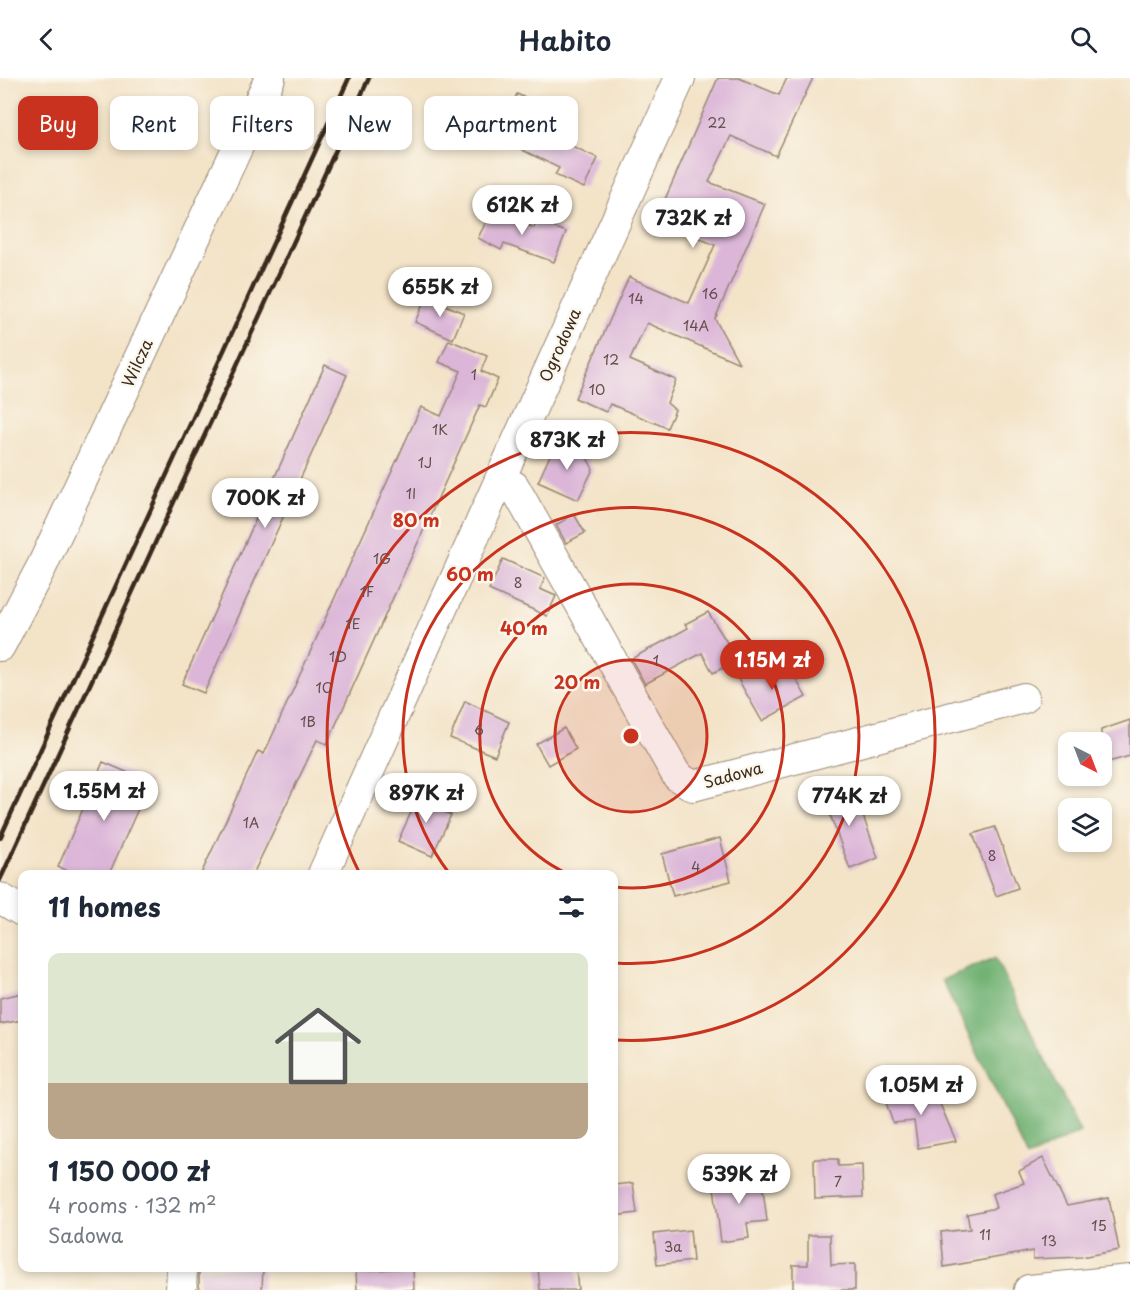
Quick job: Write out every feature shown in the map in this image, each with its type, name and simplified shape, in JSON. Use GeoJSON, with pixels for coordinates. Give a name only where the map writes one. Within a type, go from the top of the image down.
{"type":"FeatureCollection","features":[{"type":"Feature","properties":{"kind":"street","name":"Wilcza"},"geometry":{"type":"LineString","coordinates":[[0,646],[42,566],[270,78]]}},
{"type":"Feature","properties":{"kind":"street","name":"Ogrodowa"},"geometry":{"type":"LineString","coordinates":[[324,870],[680,78]]}},
{"type":"Feature","properties":{"kind":"street","name":"Sadowa"},"geometry":{"type":"LineString","coordinates":[[500,480],[514,486],[677,776],[693,786],[1024,698]]}},
{"type":"Feature","properties":{"kind":"street"},"geometry":{"type":"LineString","coordinates":[[0,898],[18,909]]}},
{"type":"Feature","properties":{"kind":"street"},"geometry":{"type":"LineString","coordinates":[[181,1290],[182,1272]]}},
{"type":"Feature","properties":{"kind":"street"},"geometry":{"type":"LineString","coordinates":[[1029,1290],[1130,1280]]}},
{"type":"Feature","properties":{"kind":"green space"},"geometry":{"type":"Polygon","coordinates":[[[995,958],[1080,1132],[1028,1158],[942,980],[995,958]]]}},
{"type":"Feature","properties":{"kind":"building"},"geometry":{"type":"Polygon","coordinates":[[[718,78],[739,78],[779,95],[787,78],[813,78],[776,156],[731,136],[709,182],[765,204],[715,319],[739,363],[647,323],[630,360],[676,380],[667,403],[675,410],[667,428],[610,404],[606,412],[575,398],[629,277],[689,303],[715,245],[656,220],[718,78]]]}},
{"type":"Feature","properties":{"kind":"building"},"geometry":{"type":"Polygon","coordinates":[[[578,149],[598,158],[584,188],[555,175],[559,168],[522,150],[578,149]]]}},
{"type":"Feature","properties":{"kind":"building"},"geometry":{"type":"Polygon","coordinates":[[[493,208],[534,228],[537,221],[566,232],[554,262],[504,244],[501,250],[478,238],[493,208]]]}},
{"type":"Feature","properties":{"kind":"building"},"geometry":{"type":"Polygon","coordinates":[[[426,297],[464,313],[453,339],[415,322],[426,297]]]}},
{"type":"Feature","properties":{"kind":"building"},"geometry":{"type":"Polygon","coordinates":[[[449,340],[487,356],[481,371],[498,379],[486,407],[480,405],[327,744],[317,740],[255,870],[203,870],[258,751],[264,754],[421,407],[441,416],[461,371],[439,362],[449,340]]]}},
{"type":"Feature","properties":{"kind":"building"},"geometry":{"type":"Polygon","coordinates":[[[325,365],[347,375],[204,693],[182,684],[325,365]]]}},
{"type":"Feature","properties":{"kind":"building"},"geometry":{"type":"Polygon","coordinates":[[[556,442],[586,456],[593,469],[578,500],[538,482],[556,442]]]}},
{"type":"Feature","properties":{"kind":"building"},"geometry":{"type":"Polygon","coordinates":[[[574,514],[585,533],[566,543],[556,525],[574,514]]]}},
{"type":"Feature","properties":{"kind":"building"},"geometry":{"type":"Polygon","coordinates":[[[503,559],[545,578],[540,589],[556,596],[547,616],[489,590],[503,559]]]}},
{"type":"Feature","properties":{"kind":"building"},"geometry":{"type":"Polygon","coordinates":[[[708,612],[738,660],[713,673],[702,653],[645,684],[631,659],[688,628],[685,624],[708,612]]]}},
{"type":"Feature","properties":{"kind":"building"},"geometry":{"type":"Polygon","coordinates":[[[788,665],[806,697],[762,721],[738,679],[760,667],[766,677],[788,665]]]}},
{"type":"Feature","properties":{"kind":"building"},"geometry":{"type":"Polygon","coordinates":[[[465,701],[509,722],[495,756],[450,738],[465,701]]]}},
{"type":"Feature","properties":{"kind":"building"},"geometry":{"type":"Polygon","coordinates":[[[1130,720],[1130,756],[1112,761],[1112,732],[1101,732],[1101,730],[1130,720]]]}},
{"type":"Feature","properties":{"kind":"building"},"geometry":{"type":"Polygon","coordinates":[[[564,728],[576,749],[548,765],[536,744],[564,728]]]}},
{"type":"Feature","properties":{"kind":"building"},"geometry":{"type":"Polygon","coordinates":[[[103,762],[150,782],[111,870],[66,870],[58,867],[103,762]]]}},
{"type":"Feature","properties":{"kind":"building"},"geometry":{"type":"Polygon","coordinates":[[[844,782],[856,815],[862,813],[878,858],[850,869],[821,790],[844,782]]]}},
{"type":"Feature","properties":{"kind":"building"},"geometry":{"type":"Polygon","coordinates":[[[428,792],[449,801],[444,812],[451,815],[432,856],[398,841],[417,799],[423,802],[428,792]]]}},
{"type":"Feature","properties":{"kind":"building"},"geometry":{"type":"Polygon","coordinates":[[[995,827],[1018,888],[996,896],[973,834],[995,827]]]}},
{"type":"Feature","properties":{"kind":"building"},"geometry":{"type":"Polygon","coordinates":[[[720,838],[731,881],[673,896],[662,854],[720,838]]]}},
{"type":"Feature","properties":{"kind":"building"},"geometry":{"type":"Polygon","coordinates":[[[18,994],[18,1021],[0,1024],[0,998],[18,994]]]}},
{"type":"Feature","properties":{"kind":"building"},"geometry":{"type":"Polygon","coordinates":[[[905,1087],[907,1095],[933,1088],[956,1141],[918,1148],[914,1121],[893,1123],[883,1094],[905,1087]]]}},
{"type":"Feature","properties":{"kind":"building"},"geometry":{"type":"Polygon","coordinates":[[[1043,1158],[1067,1206],[1109,1198],[1119,1250],[1081,1257],[1033,1259],[1033,1251],[944,1267],[941,1232],[970,1229],[967,1214],[996,1208],[992,1194],[1024,1183],[1019,1171],[1043,1158]]]}},
{"type":"Feature","properties":{"kind":"building"},"geometry":{"type":"Polygon","coordinates":[[[814,1159],[838,1159],[838,1166],[862,1165],[863,1197],[815,1199],[814,1159]]]}},
{"type":"Feature","properties":{"kind":"building"},"geometry":{"type":"Polygon","coordinates":[[[761,1173],[767,1221],[747,1223],[749,1238],[721,1242],[713,1179],[761,1173]]]}},
{"type":"Feature","properties":{"kind":"building"},"geometry":{"type":"Polygon","coordinates":[[[633,1183],[637,1213],[618,1215],[618,1185],[633,1183]]]}},
{"type":"Feature","properties":{"kind":"building"},"geometry":{"type":"Polygon","coordinates":[[[690,1230],[693,1261],[657,1265],[654,1234],[690,1230]]]}},
{"type":"Feature","properties":{"kind":"building"},"geometry":{"type":"Polygon","coordinates":[[[808,1235],[830,1235],[831,1265],[855,1264],[855,1290],[793,1290],[793,1265],[808,1265],[808,1235]]]}},
{"type":"Feature","properties":{"kind":"building"},"geometry":{"type":"Polygon","coordinates":[[[199,1272],[263,1272],[262,1290],[199,1290],[199,1272]]]}},
{"type":"Feature","properties":{"kind":"building"},"geometry":{"type":"Polygon","coordinates":[[[356,1272],[413,1272],[414,1290],[357,1290],[356,1272]]]}},
{"type":"Feature","properties":{"kind":"building"},"geometry":{"type":"Polygon","coordinates":[[[538,1272],[576,1272],[578,1290],[540,1290],[538,1272]]]}},
{"type":"Feature","properties":{"kind":"railway"},"geometry":{"type":"LineString","coordinates":[[0,838],[349,78]]}},
{"type":"Feature","properties":{"kind":"railway"},"geometry":{"type":"LineString","coordinates":[[0,880],[369,78]]}}]}
